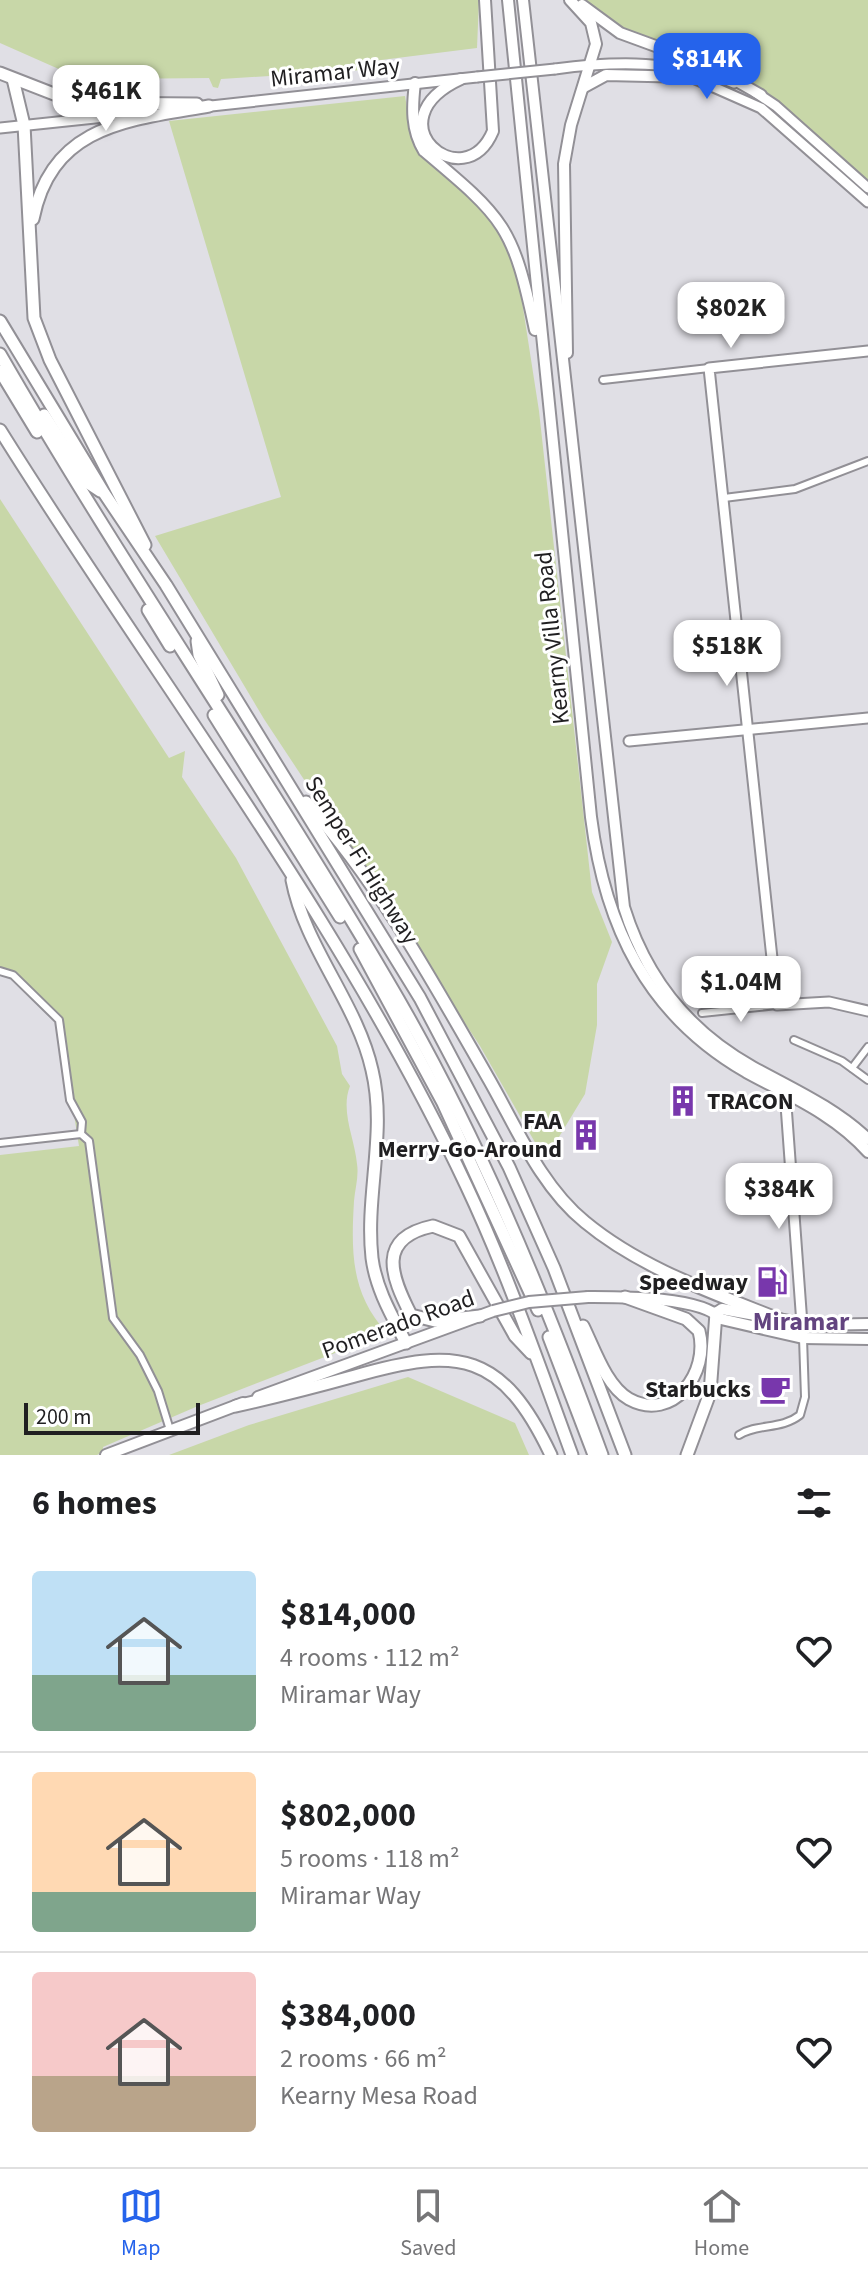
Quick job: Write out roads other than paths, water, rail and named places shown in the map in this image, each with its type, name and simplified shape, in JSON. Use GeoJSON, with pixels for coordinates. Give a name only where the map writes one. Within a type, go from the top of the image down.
{"type":"FeatureCollection","features":[{"type":"Feature","properties":{"kind":"highway"},"geometry":{"type":"LineString","coordinates":[[0,73],[77,103],[209,106]]}},
{"type":"Feature","properties":{"kind":"highway"},"geometry":{"type":"LineString","coordinates":[[13,79],[24,125],[34,318],[50,360],[166,585]]}},
{"type":"Feature","properties":{"kind":"highway"},"geometry":{"type":"LineString","coordinates":[[29,235],[46,181],[64,155],[83,139],[119,123],[209,106]]}},
{"type":"Feature","properties":{"kind":"highway","name":"Semper Fi Highway"},"geometry":{"type":"LineString","coordinates":[[0,321],[420,998],[509,1167],[554,1268],[625,1455]]}},
{"type":"Feature","properties":{"kind":"highway"},"geometry":{"type":"LineString","coordinates":[[1,356],[14,369],[88,483],[104,493]]}},
{"type":"Feature","properties":{"kind":"highway"},"geometry":{"type":"LineString","coordinates":[[1,356],[387,978],[427,1051],[493,1184],[602,1455]]}},
{"type":"Feature","properties":{"kind":"highway"},"geometry":{"type":"LineString","coordinates":[[0,371],[355,941],[404,1028],[488,1194],[594,1455]]}},
{"type":"Feature","properties":{"kind":"highway"},"geometry":{"type":"LineString","coordinates":[[0,430],[290,874],[375,1014],[466,1185],[537,1359],[572,1455]]}},
{"type":"Feature","properties":{"kind":"highway"},"geometry":{"type":"LineString","coordinates":[[0,440],[16,455]]}},
{"type":"Feature","properties":{"kind":"highway"},"geometry":{"type":"LineString","coordinates":[[196,635],[208,679],[241,743]]}},
{"type":"Feature","properties":{"kind":"highway"},"geometry":{"type":"LineString","coordinates":[[284,778],[338,838],[410,947],[551,1186],[582,1220],[621,1250],[671,1275],[786,1322]]}},
{"type":"Feature","properties":{"kind":"highway"},"geometry":{"type":"LineString","coordinates":[[290,874],[297,908],[363,1041],[372,1070],[378,1120],[370,1228],[372,1261],[382,1295],[406,1343]]}},
{"type":"Feature","properties":{"kind":"highway"},"geometry":{"type":"LineString","coordinates":[[480,1316],[435,1321],[411,1315],[395,1281],[392,1264],[395,1249],[405,1236],[433,1226],[459,1236],[515,1336],[537,1359]]}},
{"type":"Feature","properties":{"kind":"highway"},"geometry":{"type":"LineString","coordinates":[[554,1268],[618,1389],[644,1405],[676,1399],[694,1377],[699,1331],[686,1319],[625,1297]]}},
{"type":"Feature","properties":{"kind":"highway"},"geometry":{"type":"LineString","coordinates":[[687,1455],[710,1393],[716,1313]]}},
{"type":"Feature","properties":{"kind":"highway"},"geometry":{"type":"LineString","coordinates":[[236,1406],[411,1360],[455,1360],[502,1380],[522,1400],[551,1455]]}},
{"type":"Feature","properties":{"kind":"main road"},"geometry":{"type":"LineString","coordinates":[[415,83],[422,129],[431,147],[448,157],[470,156],[490,139],[494,124],[485,0]]}},
{"type":"Feature","properties":{"kind":"main road","name":"Kearny Villa Road"},"geometry":{"type":"LineString","coordinates":[[508,0],[591,817],[604,893],[633,960],[668,1009],[720,1056],[812,1107],[846,1130],[868,1152]]}},
{"type":"Feature","properties":{"kind":"main road","name":"Kearny Villa Road"},"geometry":{"type":"LineString","coordinates":[[523,0],[618,872],[635,938],[663,989],[702,1032],[733,1055],[833,1111],[868,1139]]}},
{"type":"Feature","properties":{"kind":"main road"},"geometry":{"type":"LineString","coordinates":[[565,376],[564,164],[596,44],[594,30],[570,0]]}},
{"type":"Feature","properties":{"kind":"main road"},"geometry":{"type":"LineString","coordinates":[[578,0],[620,33],[710,66],[761,95]]}},
{"type":"Feature","properties":{"kind":"main road"},"geometry":{"type":"LineString","coordinates":[[581,92],[593,79],[606,75],[690,77]]}},
{"type":"Feature","properties":{"kind":"main road"},"geometry":{"type":"LineString","coordinates":[[422,129],[424,112],[432,96],[461,79]]}},
{"type":"Feature","properties":{"kind":"main road"},"geometry":{"type":"LineString","coordinates":[[415,83],[413,114],[419,143],[424,151],[481,199],[502,224],[518,257],[535,332],[542,338]]}},
{"type":"Feature","properties":{"kind":"main road","name":"Pomerado Road"},"geometry":{"type":"LineString","coordinates":[[106,1455],[493,1311],[529,1302],[625,1297],[665,1301],[716,1313]]}},
{"type":"Feature","properties":{"kind":"main road"},"geometry":{"type":"LineString","coordinates":[[868,1324],[802,1324],[724,1310],[716,1313],[721,1319],[803,1338],[868,1339]]}},
{"type":"Feature","properties":{"kind":"street","name":"Miramar Way"},"geometry":{"type":"LineString","coordinates":[[0,128],[589,65],[640,63],[703,73],[761,95],[868,188]]}},
{"type":"Feature","properties":{"kind":"street","name":"Miramar Way"},"geometry":{"type":"LineString","coordinates":[[674,68],[761,108],[868,202]]}},
{"type":"Feature","properties":{"kind":"street"},"geometry":{"type":"LineString","coordinates":[[603,380],[868,351]]}},
{"type":"Feature","properties":{"kind":"street"},"geometry":{"type":"LineString","coordinates":[[709,368],[777,1005]]}},
{"type":"Feature","properties":{"kind":"street"},"geometry":{"type":"LineString","coordinates":[[724,498],[795,489],[868,461]]}},
{"type":"Feature","properties":{"kind":"street"},"geometry":{"type":"LineString","coordinates":[[629,741],[868,718]]}},
{"type":"Feature","properties":{"kind":"street"},"geometry":{"type":"LineString","coordinates":[[0,971],[13,975],[59,1020],[70,1100],[82,1122],[81,1134]]}},
{"type":"Feature","properties":{"kind":"street"},"geometry":{"type":"LineString","coordinates":[[702,1013],[829,1002],[868,1011]]}},
{"type":"Feature","properties":{"kind":"street"},"geometry":{"type":"LineString","coordinates":[[794,1040],[852,1068],[868,1080]]}},
{"type":"Feature","properties":{"kind":"street"},"geometry":{"type":"LineString","coordinates":[[852,1068],[868,1047]]}},
{"type":"Feature","properties":{"kind":"street"},"geometry":{"type":"LineString","coordinates":[[739,1435],[746,1430],[780,1426],[800,1415],[805,1397],[789,1134],[786,1105],[777,1088]]}},
{"type":"Feature","properties":{"kind":"street"},"geometry":{"type":"LineString","coordinates":[[789,1134],[795,1108],[812,1107]]}},
{"type":"Feature","properties":{"kind":"street"},"geometry":{"type":"LineString","coordinates":[[0,1143],[81,1134],[89,1141],[113,1318],[152,1379],[170,1430]]}},
{"type":"Feature","properties":{"kind":"place","name":"TRACON"},"geometry":{"type":"Point","coordinates":[683,1101]}},
{"type":"Feature","properties":{"kind":"place","name":"FAA Merry-Go-Around"},"geometry":{"type":"Point","coordinates":[586,1135]}},
{"type":"Feature","properties":{"kind":"place","name":"Speedway"},"geometry":{"type":"Point","coordinates":[772,1282]}},
{"type":"Feature","properties":{"kind":"place","name":"Starbucks"},"geometry":{"type":"Point","coordinates":[775,1389]}},
{"type":"Feature","properties":{"kind":"district","name":"Miramar"},"geometry":{"type":"Point","coordinates":[801,1321]}}]}
